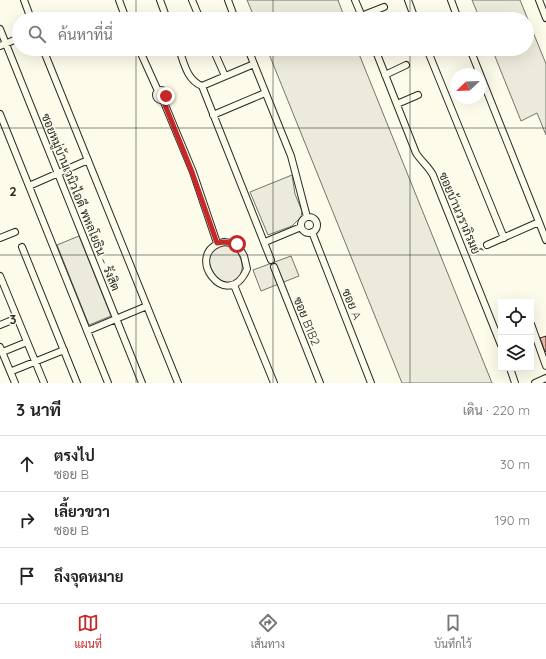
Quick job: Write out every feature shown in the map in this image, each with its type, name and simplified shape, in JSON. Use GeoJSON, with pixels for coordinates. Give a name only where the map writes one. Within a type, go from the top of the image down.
{"type":"FeatureCollection","features":[{"type":"Feature","properties":{"kind":"street"},"geometry":{"type":"LineString","coordinates":[[24,0],[28,12]]}},
{"type":"Feature","properties":{"kind":"street"},"geometry":{"type":"LineString","coordinates":[[119,0],[123,12]]}},
{"type":"Feature","properties":{"kind":"street"},"geometry":{"type":"LineString","coordinates":[[160,0],[164,12]]}},
{"type":"Feature","properties":{"kind":"street"},"geometry":{"type":"LineString","coordinates":[[192,0],[197,12]]}},
{"type":"Feature","properties":{"kind":"street"},"geometry":{"type":"LineString","coordinates":[[228,0],[233,12]]}},
{"type":"Feature","properties":{"kind":"street"},"geometry":{"type":"LineString","coordinates":[[355,0],[360,12]]}},
{"type":"Feature","properties":{"kind":"street"},"geometry":{"type":"LineString","coordinates":[[408,0],[412,12]]}},
{"type":"Feature","properties":{"kind":"street"},"geometry":{"type":"LineString","coordinates":[[451,0],[455,12]]}},
{"type":"Feature","properties":{"kind":"street"},"geometry":{"type":"LineString","coordinates":[[539,0],[546,18]]}},
{"type":"Feature","properties":{"kind":"street"},"geometry":{"type":"LineString","coordinates":[[375,12],[384,8]]}},
{"type":"Feature","properties":{"kind":"street","name":"ซอยหมู่บ้านเวนิวไอดี พหลโยธิน – รังสิต"},"geometry":{"type":"LineString","coordinates":[[0,29],[3,44],[58,173],[142,383]]}},
{"type":"Feature","properties":{"kind":"street"},"geometry":{"type":"LineString","coordinates":[[46,56],[178,383]]}},
{"type":"Feature","properties":{"kind":"street"},"geometry":{"type":"LineString","coordinates":[[141,56],[158,91],[156,96],[158,99],[163,100],[190,165],[217,243]]}},
{"type":"Feature","properties":{"kind":"street"},"geometry":{"type":"LineString","coordinates":[[181,56],[188,75],[194,82],[202,86],[271,260]]}},
{"type":"Feature","properties":{"kind":"street"},"geometry":{"type":"LineString","coordinates":[[216,56],[224,76]]}},
{"type":"Feature","properties":{"kind":"street","name":"ซอย A"},"geometry":{"type":"LineString","coordinates":[[251,56],[291,156],[307,217],[312,217],[316,221],[317,226],[312,232],[371,383]]}},
{"type":"Feature","properties":{"kind":"street","name":"ซอยบ้านวราภิรมย์"},"geometry":{"type":"LineString","coordinates":[[378,56],[416,152],[419,158],[429,167],[433,176],[498,338]]}},
{"type":"Feature","properties":{"kind":"street"},"geometry":{"type":"LineString","coordinates":[[430,56],[504,238]]}},
{"type":"Feature","properties":{"kind":"street"},"geometry":{"type":"LineString","coordinates":[[473,56],[546,240]]}},
{"type":"Feature","properties":{"kind":"street"},"geometry":{"type":"LineString","coordinates":[[202,86],[254,64]]}},
{"type":"Feature","properties":{"kind":"street"},"geometry":{"type":"LineString","coordinates":[[385,75],[406,65]]}},
{"type":"Feature","properties":{"kind":"street"},"geometry":{"type":"LineString","coordinates":[[213,114],[265,93]]}},
{"type":"Feature","properties":{"kind":"street"},"geometry":{"type":"LineString","coordinates":[[397,104],[418,95]]}},
{"type":"Feature","properties":{"kind":"street"},"geometry":{"type":"LineString","coordinates":[[0,114],[108,383]]}},
{"type":"Feature","properties":{"kind":"street"},"geometry":{"type":"LineString","coordinates":[[29,186],[88,160]]}},
{"type":"Feature","properties":{"kind":"street"},"geometry":{"type":"LineString","coordinates":[[301,227],[303,219],[307,217]]}},
{"type":"Feature","properties":{"kind":"street"},"geometry":{"type":"LineString","coordinates":[[486,245],[539,222]]}},
{"type":"Feature","properties":{"kind":"street"},"geometry":{"type":"LineString","coordinates":[[265,242],[301,227]]}},
{"type":"Feature","properties":{"kind":"street"},"geometry":{"type":"LineString","coordinates":[[301,227],[306,232],[312,232]]}},
{"type":"Feature","properties":{"kind":"street"},"geometry":{"type":"LineString","coordinates":[[0,238],[15,232]]}},
{"type":"Feature","properties":{"kind":"street"},"geometry":{"type":"LineString","coordinates":[[224,242],[237,244],[244,256],[247,269],[240,281],[234,285],[219,285],[210,273],[206,254],[217,243],[224,242]]}},
{"type":"Feature","properties":{"kind":"street"},"geometry":{"type":"LineString","coordinates":[[22,247],[77,383]]}},
{"type":"Feature","properties":{"kind":"street","name":"ซอย B1B2"},"geometry":{"type":"LineString","coordinates":[[274,267],[320,383]]}},
{"type":"Feature","properties":{"kind":"street"},"geometry":{"type":"LineString","coordinates":[[0,276],[44,383]]}},
{"type":"Feature","properties":{"kind":"street"},"geometry":{"type":"LineString","coordinates":[[234,285],[274,383]]}},
{"type":"Feature","properties":{"kind":"street"},"geometry":{"type":"LineString","coordinates":[[0,296],[7,293]]}},
{"type":"Feature","properties":{"kind":"street"},"geometry":{"type":"LineString","coordinates":[[88,331],[147,306]]}},
{"type":"Feature","properties":{"kind":"street"},"geometry":{"type":"LineString","coordinates":[[0,325],[17,318]]}},
{"type":"Feature","properties":{"kind":"street"},"geometry":{"type":"LineString","coordinates":[[534,332],[546,366]]}},
{"type":"Feature","properties":{"kind":"street"},"geometry":{"type":"LineString","coordinates":[[15,383],[3,349],[27,342]]}},
{"type":"Feature","properties":{"kind":"street"},"geometry":{"type":"LineString","coordinates":[[12,371],[64,350]]}},
{"type":"Feature","properties":{"kind":"street"},"geometry":{"type":"LineString","coordinates":[[511,371],[515,383]]}},
{"type":"Feature","properties":{"kind":"street"},"geometry":{"type":"LineString","coordinates":[[535,383],[546,378]]}},
{"type":"Feature","properties":{"kind":"shaded area"},"geometry":{"type":"Polygon","coordinates":[[[247,0],[338,0],[342,12],[252,12],[247,0]]]}},
{"type":"Feature","properties":{"kind":"shaded area"},"geometry":{"type":"Polygon","coordinates":[[[472,0],[520,0],[525,12],[477,12],[472,0]]]}},
{"type":"Feature","properties":{"kind":"shaded area"},"geometry":{"type":"Polygon","coordinates":[[[534,34],[546,64],[546,135],[537,113],[521,121],[495,56],[534,56],[534,34]]]}},
{"type":"Feature","properties":{"kind":"shaded area"},"geometry":{"type":"Polygon","coordinates":[[[270,56],[360,56],[492,383],[402,383],[270,56]]]}},
{"type":"Feature","properties":{"kind":"shaded area"},"geometry":{"type":"Polygon","coordinates":[[[292,175],[295,194],[302,211],[301,217],[292,226],[268,235],[250,192],[292,175]]]}},
{"type":"Feature","properties":{"kind":"shaded area"},"geometry":{"type":"Polygon","coordinates":[[[79,236],[111,316],[89,325],[57,245],[79,236]]]}},
{"type":"Feature","properties":{"kind":"shaded area"},"geometry":{"type":"Polygon","coordinates":[[[218,244],[233,245],[239,255],[242,268],[236,283],[219,283],[210,266],[208,256],[218,244]]]}},
{"type":"Feature","properties":{"kind":"shaded area"},"geometry":{"type":"Polygon","coordinates":[[[291,256],[299,276],[261,291],[253,270],[291,256]]]}},
{"type":"Feature","properties":{"kind":"building"},"geometry":{"type":"Polygon","coordinates":[[[546,336],[546,351],[545,352],[540,338],[546,336]]]}},
{"type":"Feature","properties":{"kind":"route"},"geometry":{"type":"LineString","coordinates":[[166,96],[163,100],[178,134],[217,243],[231,242],[237,244]]}}]}
